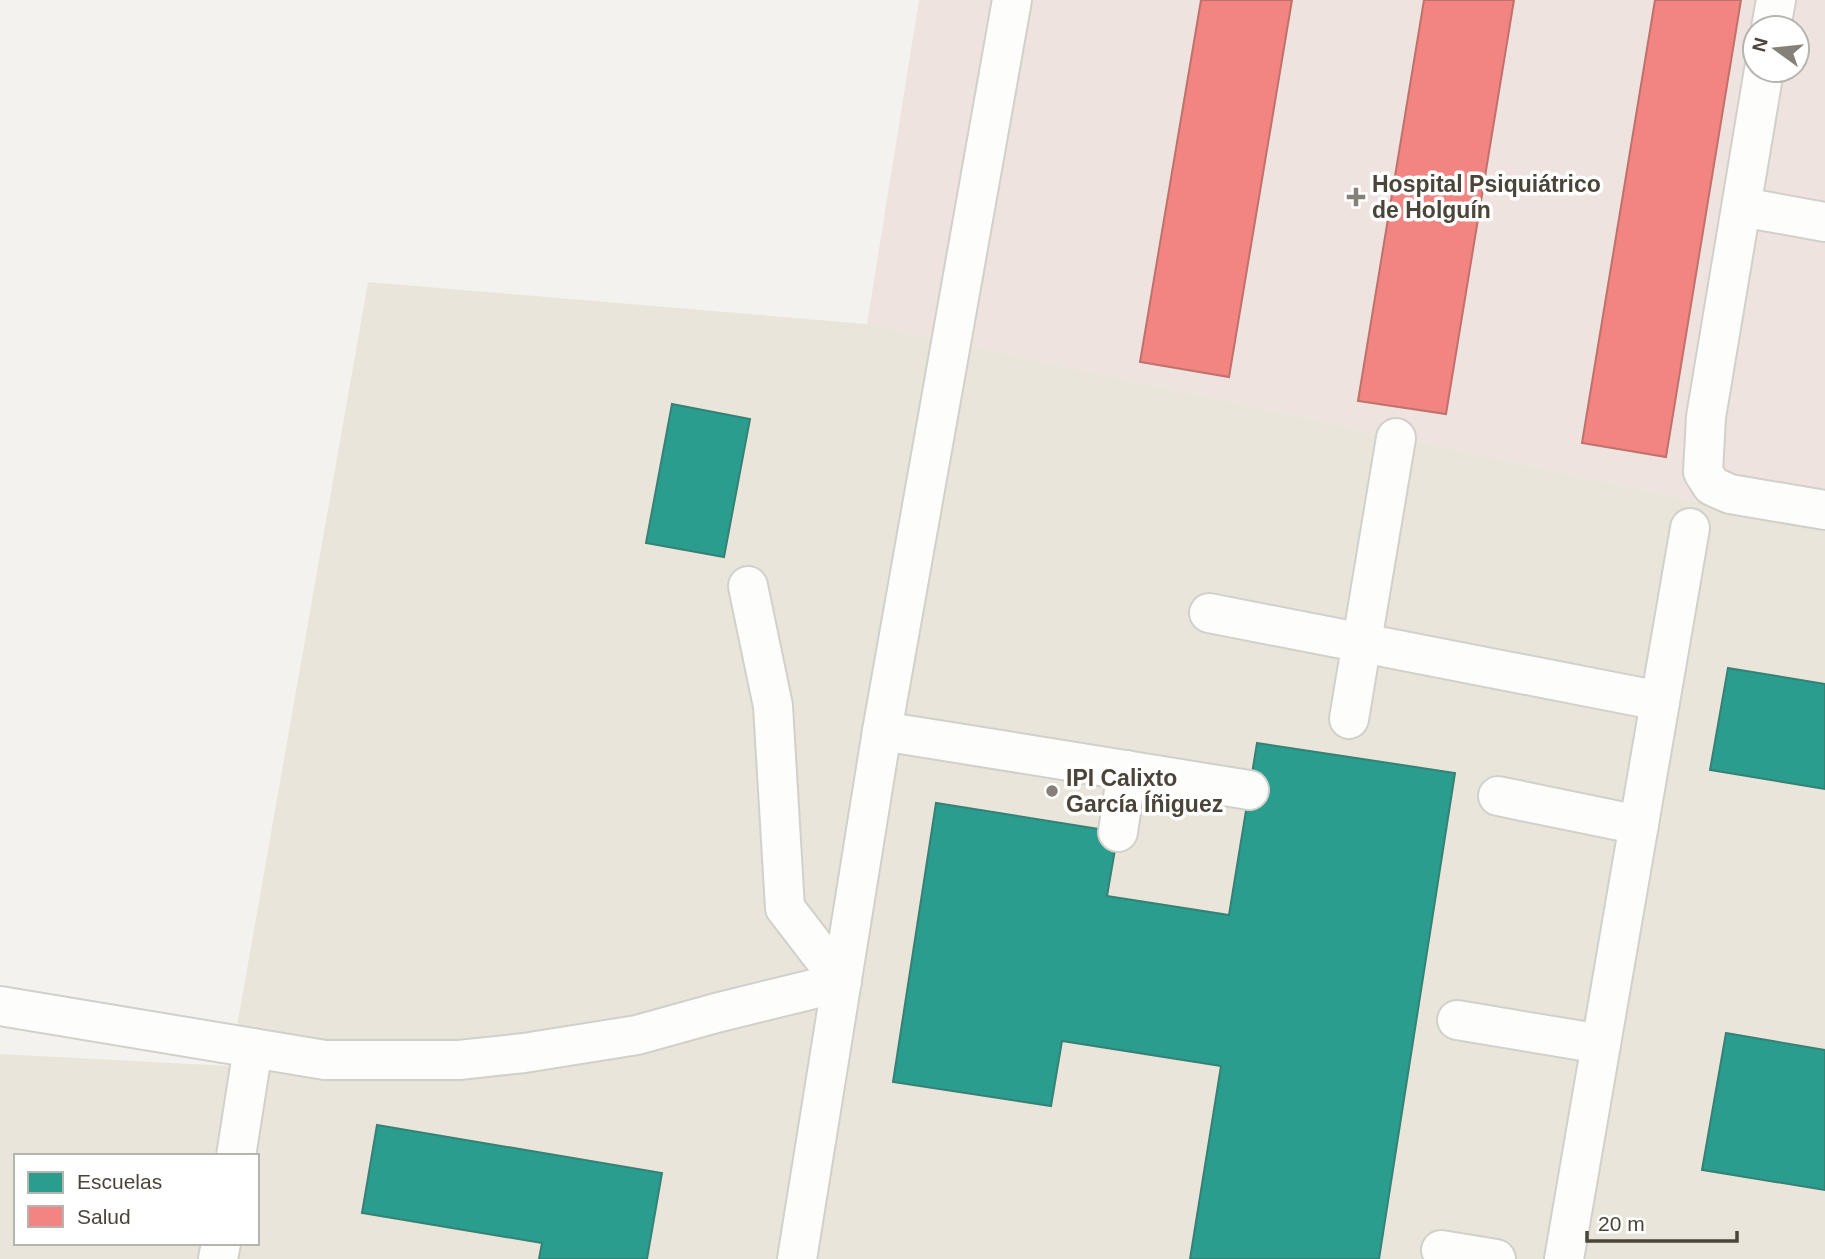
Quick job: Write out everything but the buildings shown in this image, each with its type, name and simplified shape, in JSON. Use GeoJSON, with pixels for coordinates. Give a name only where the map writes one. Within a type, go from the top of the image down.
{"type":"FeatureCollection","features":[{"type":"Feature","properties":{"kind":"street"},"geometry":{"type":"LineString","coordinates":[[797,1259],[882,731],[1012,0]]}},
{"type":"Feature","properties":{"kind":"street"},"geometry":{"type":"LineString","coordinates":[[1762,84],[1706,417],[1703,472],[1712,486],[1730,494],[1825,510]]}},
{"type":"Feature","properties":{"kind":"street"},"geometry":{"type":"LineString","coordinates":[[1742,207],[1825,222]]}},
{"type":"Feature","properties":{"kind":"street"},"geometry":{"type":"LineString","coordinates":[[1349,719],[1396,438]]}},
{"type":"Feature","properties":{"kind":"street"},"geometry":{"type":"LineString","coordinates":[[1564,1259],[1690,528]]}},
{"type":"Feature","properties":{"kind":"street"},"geometry":{"type":"LineString","coordinates":[[748,586],[773,706],[785,908],[842,982]]}},
{"type":"Feature","properties":{"kind":"street"},"geometry":{"type":"LineString","coordinates":[[1209,613],[1660,701]]}},
{"type":"Feature","properties":{"kind":"street"},"geometry":{"type":"LineString","coordinates":[[882,731],[1249,790]]}},
{"type":"Feature","properties":{"kind":"street"},"geometry":{"type":"LineString","coordinates":[[1118,832],[1127,770]]}},
{"type":"Feature","properties":{"kind":"street"},"geometry":{"type":"LineString","coordinates":[[1498,796],[1639,825]]}},
{"type":"Feature","properties":{"kind":"street"},"geometry":{"type":"LineString","coordinates":[[0,1006],[326,1060],[459,1060],[524,1053],[637,1035],[842,982]]}},
{"type":"Feature","properties":{"kind":"street"},"geometry":{"type":"LineString","coordinates":[[1457,1020],[1601,1044]]}},
{"type":"Feature","properties":{"kind":"street"},"geometry":{"type":"LineString","coordinates":[[236,1154],[253,1048]]}},
{"type":"Feature","properties":{"kind":"street"},"geometry":{"type":"LineString","coordinates":[[1441,1250],[1496,1259]]}},
{"type":"Feature","properties":{"kind":"shaded area","name":"Hospital Psiquiátrico de Holguín"},"geometry":{"type":"Polygon","coordinates":[[[919,0],[1825,0],[1825,529],[867,324],[919,0]]]}},
{"type":"Feature","properties":{"kind":"shaded area","name":"IPI Calixto García Íñiguez"},"geometry":{"type":"Polygon","coordinates":[[[368,282],[867,324],[1825,529],[1825,1259],[0,1259],[0,1054],[230,1066],[368,282]]]}},
{"type":"Feature","properties":{"kind":"place","name":"Hospital Psiquiátrico de Holguín"},"geometry":{"type":"Point","coordinates":[1356,197]}},
{"type":"Feature","properties":{"kind":"place","name":"IPI Calixto García Íñiguez"},"geometry":{"type":"Point","coordinates":[1052,791]}}]}
